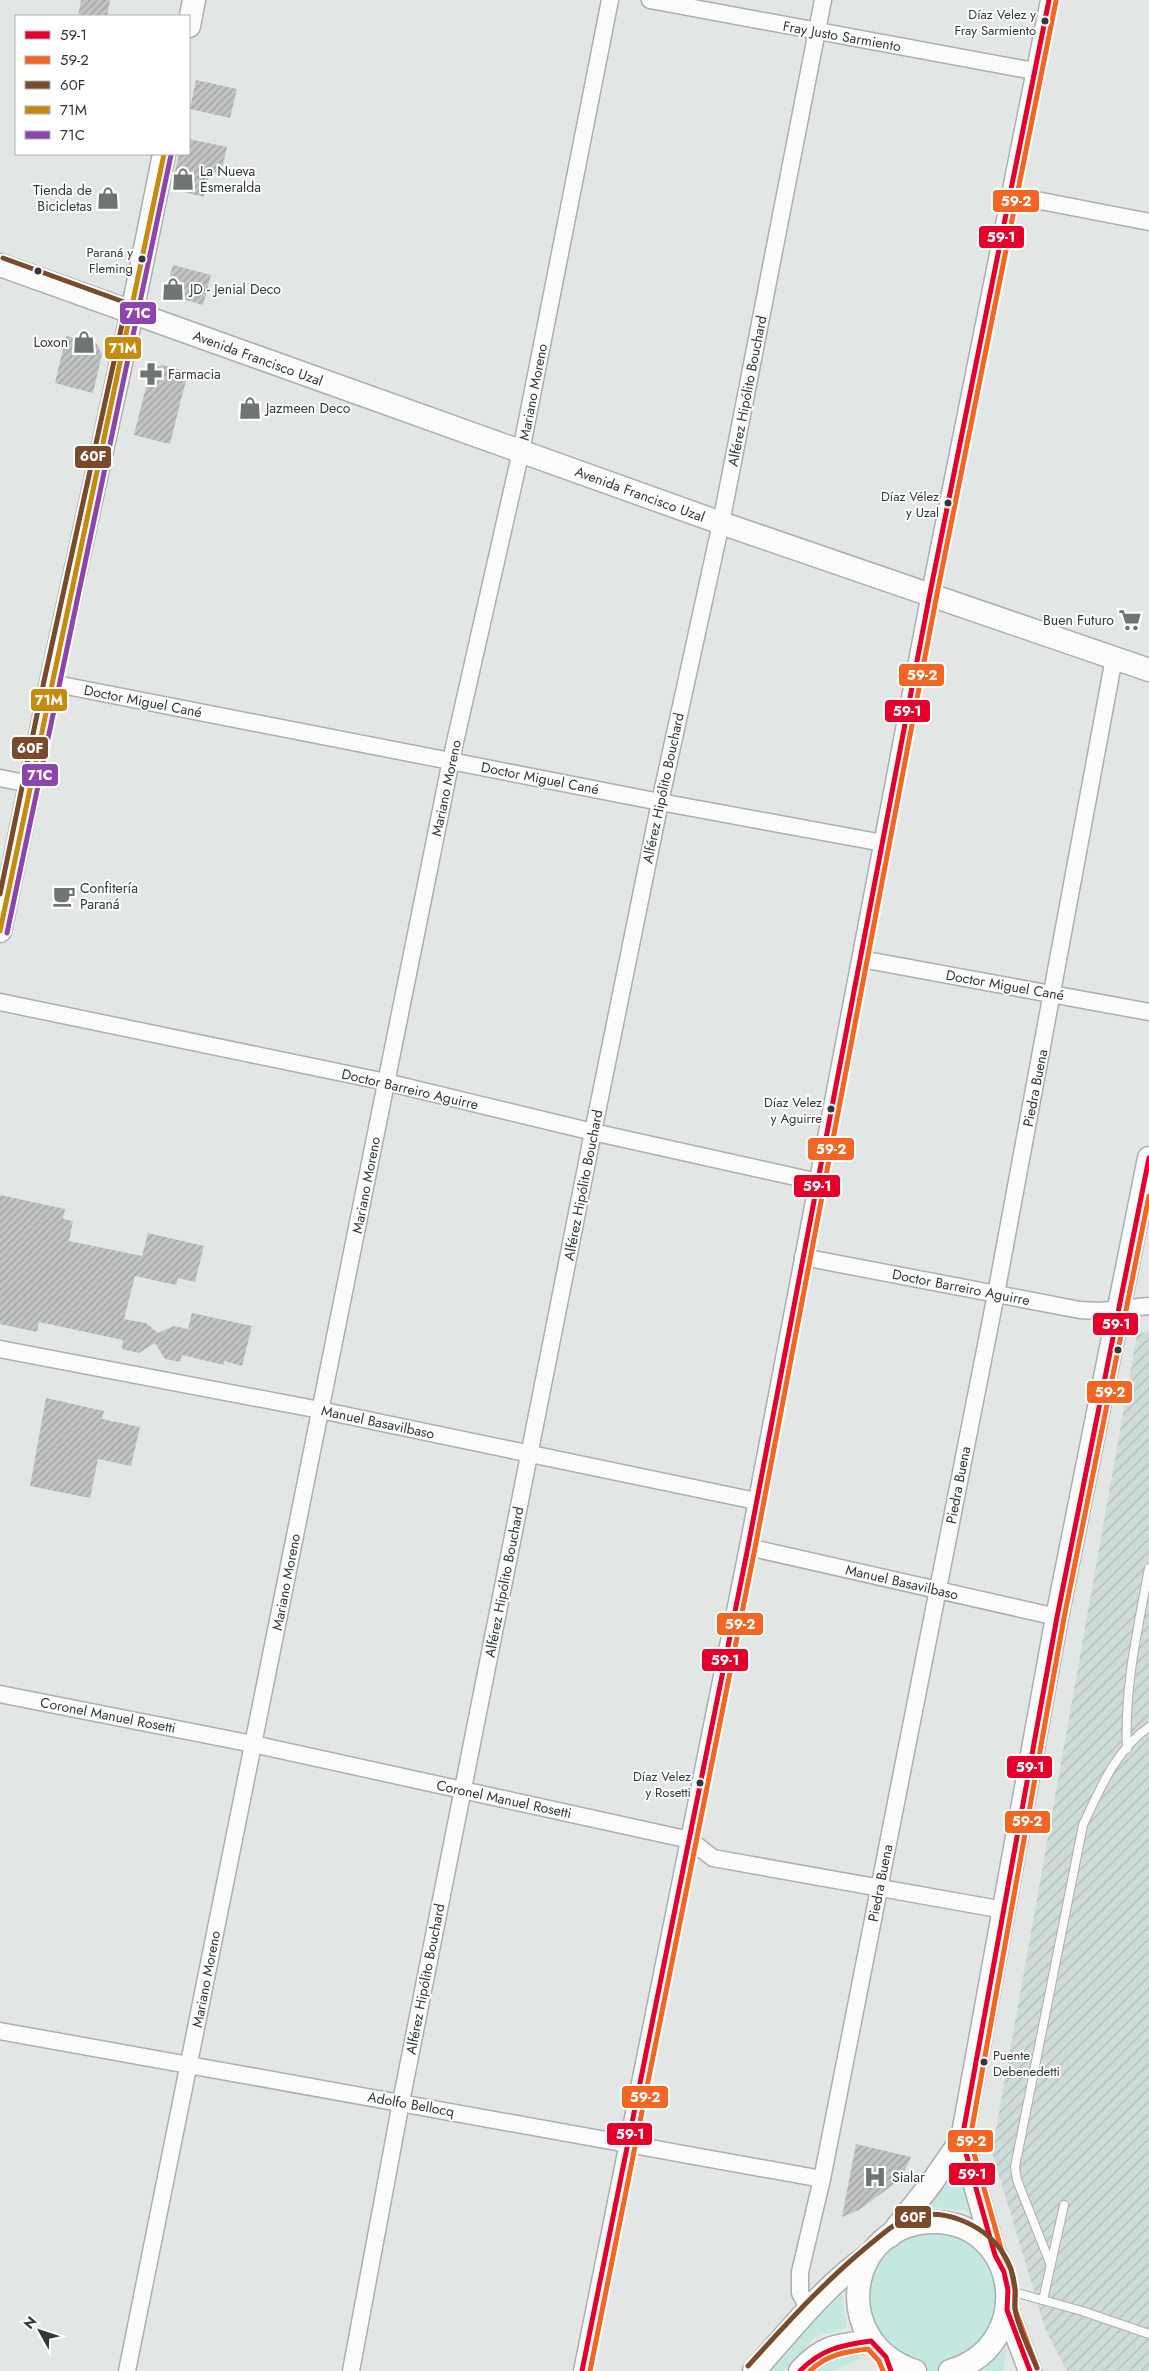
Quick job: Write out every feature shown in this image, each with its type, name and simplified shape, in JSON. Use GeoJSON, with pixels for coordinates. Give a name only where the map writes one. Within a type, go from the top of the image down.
{"type":"FeatureCollection","features":[{"type":"Feature","properties":{"kind":"street"},"geometry":{"type":"LineString","coordinates":[[190,21],[194,0]]}},
{"type":"Feature","properties":{"kind":"street","name":"Mariano Moreno"},"geometry":{"type":"LineString","coordinates":[[127,2371],[451,760],[522,451],[610,0]]}},
{"type":"Feature","properties":{"kind":"street","name":"Fray Justo Sarmiento"},"geometry":{"type":"LineString","coordinates":[[650,0],[1034,71]]}},
{"type":"Feature","properties":{"kind":"street","name":"Alférez Hipólito Bouchard"},"geometry":{"type":"LineString","coordinates":[[351,2371],[401,2102],[593,1132],[660,802],[721,523],[823,0]]}},
{"type":"Feature","properties":{"kind":"street"},"geometry":{"type":"LineString","coordinates":[[582,2371],[748,1547],[930,593],[1049,0]]}},
{"type":"Feature","properties":{"kind":"street"},"geometry":{"type":"LineString","coordinates":[[0,931],[50,683],[132,313],[164,155]]}},
{"type":"Feature","properties":{"kind":"street"},"geometry":{"type":"LineString","coordinates":[[1010,195],[1149,222]]}},
{"type":"Feature","properties":{"kind":"street","name":"Avenida Francisco Uzal"},"geometry":{"type":"LineString","coordinates":[[0,265],[721,523],[930,593],[1149,670]]}},
{"type":"Feature","properties":{"kind":"street","name":"Piedra Buena"},"geometry":{"type":"LineString","coordinates":[[809,2309],[800,2293],[800,2272],[822,2179],[996,1294],[1114,658]]}},
{"type":"Feature","properties":{"kind":"street","name":"Doctor Miguel Cané"},"geometry":{"type":"LineString","coordinates":[[50,683],[660,802],[883,843]]}},
{"type":"Feature","properties":{"kind":"street"},"geometry":{"type":"LineString","coordinates":[[0,778],[30,784]]}},
{"type":"Feature","properties":{"kind":"street","name":"Doctor Miguel Cané"},"geometry":{"type":"LineString","coordinates":[[861,959],[1149,1012]]}},
{"type":"Feature","properties":{"kind":"street","name":"Doctor Barreiro Aguirre"},"geometry":{"type":"LineString","coordinates":[[0,1002],[386,1082],[593,1132],[818,1182]]}},
{"type":"Feature","properties":{"kind":"street"},"geometry":{"type":"LineString","coordinates":[[754,2371],[809,2309],[856,2264],[890,2236],[930,2185],[962,2139],[1056,1617],[1149,1158]]}},
{"type":"Feature","properties":{"kind":"street","name":"Doctor Barreiro Aguirre"},"geometry":{"type":"LineString","coordinates":[[803,1257],[1080,1310],[1149,1306]]}},
{"type":"Feature","properties":{"kind":"street","name":"Manuel Basavilbaso"},"geometry":{"type":"LineString","coordinates":[[0,1349],[320,1410],[756,1501]]}},
{"type":"Feature","properties":{"kind":"street","name":"Manuel Basavilbaso"},"geometry":{"type":"LineString","coordinates":[[748,1547],[1056,1617]]}},
{"type":"Feature","properties":{"kind":"street","name":"Coronel Manuel Rosetti"},"geometry":{"type":"LineString","coordinates":[[0,1694],[253,1744],[690,1840],[713,1858],[1004,1910]]}},
{"type":"Feature","properties":{"kind":"street","name":"Adolfo Bellocq"},"geometry":{"type":"LineString","coordinates":[[0,2031],[822,2179]]}},
{"type":"Feature","properties":{"kind":"street"},"geometry":{"type":"LineString","coordinates":[[962,2139],[995,2255],[1004,2272],[1017,2339],[1030,2371]]}},
{"type":"Feature","properties":{"kind":"street"},"geometry":{"type":"LineString","coordinates":[[890,2236],[912,2225],[935,2222],[958,2227],[979,2238],[995,2255]]}},
{"type":"Feature","properties":{"kind":"street"},"geometry":{"type":"LineString","coordinates":[[874,2251],[865,2265],[858,2296],[859,2312],[883,2356]]}},
{"type":"Feature","properties":{"kind":"street"},"geometry":{"type":"LineString","coordinates":[[950,2371],[968,2364],[994,2342],[1003,2326],[1008,2300]]}},
{"type":"Feature","properties":{"kind":"street"},"geometry":{"type":"LineString","coordinates":[[1016,2371],[1017,2339]]}},
{"type":"Feature","properties":{"kind":"street"},"geometry":{"type":"LineString","coordinates":[[800,2371],[808,2362],[833,2346],[883,2356],[915,2371]]}},
{"type":"Feature","properties":{"kind":"lane"},"geometry":{"type":"LineString","coordinates":[[1127,1749],[1125,1720],[1128,1689],[1149,1568]]}},
{"type":"Feature","properties":{"kind":"lane"},"geometry":{"type":"LineString","coordinates":[[1050,2263],[1017,2180],[1015,2167],[1083,1825],[1105,1778],[1127,1749],[1149,1727]]}},
{"type":"Feature","properties":{"kind":"lane"},"geometry":{"type":"LineString","coordinates":[[1043,2300],[1064,2205]]}},
{"type":"Feature","properties":{"kind":"lane"},"geometry":{"type":"LineString","coordinates":[[1008,2300],[1043,2300],[1149,2334]]}},
{"type":"Feature","properties":{"kind":"shaded area"},"geometry":{"type":"Polygon","coordinates":[[[1149,1330],[1149,2371],[1067,2371],[1046,2331],[992,2152],[1137,1335],[1149,1330]]]}},
{"type":"Feature","properties":{"kind":"green space"},"geometry":{"type":"Polygon","coordinates":[[[961,2167],[969,2211],[923,2206],[961,2167]]]}},
{"type":"Feature","properties":{"kind":"green space"},"geometry":{"type":"Polygon","coordinates":[[[912,2225],[979,2238],[1007,2310],[950,2371],[915,2371],[886,2357],[860,2280],[912,2225]]]}},
{"type":"Feature","properties":{"kind":"green space"},"geometry":{"type":"Polygon","coordinates":[[[841,2288],[847,2328],[815,2337],[784,2371],[765,2371],[841,2288]]]}},
{"type":"Feature","properties":{"kind":"green space"},"geometry":{"type":"Polygon","coordinates":[[[1007,2347],[1003,2371],[983,2371],[1007,2347]]]}},
{"type":"Feature","properties":{"kind":"green space"},"geometry":{"type":"Polygon","coordinates":[[[843,2350],[862,2357],[833,2371],[810,2371],[843,2350]]]}},
{"type":"Feature","properties":{"kind":"building"},"geometry":{"type":"Polygon","coordinates":[[[81,0],[110,0],[107,15],[78,15],[81,0]]]}},
{"type":"Feature","properties":{"kind":"building"},"geometry":{"type":"Polygon","coordinates":[[[196,80],[237,89],[230,118],[190,109],[196,80]]]}},
{"type":"Feature","properties":{"kind":"building"},"geometry":{"type":"Polygon","coordinates":[[[190,139],[227,147],[221,174],[210,172],[204,197],[171,189],[179,155],[190,155],[190,139]]]}},
{"type":"Feature","properties":{"kind":"building"},"geometry":{"type":"Polygon","coordinates":[[[173,265],[211,275],[203,305],[165,294],[173,265]]]}},
{"type":"Feature","properties":{"kind":"building"},"geometry":{"type":"Polygon","coordinates":[[[66,336],[96,343],[102,354],[93,393],[55,383],[66,336]]]}},
{"type":"Feature","properties":{"kind":"building"},"geometry":{"type":"Polygon","coordinates":[[[162,365],[188,372],[170,444],[134,435],[150,371],[162,365]]]}},
{"type":"Feature","properties":{"kind":"building"},"geometry":{"type":"Polygon","coordinates":[[[0,1195],[65,1209],[63,1219],[73,1221],[69,1241],[142,1256],[148,1233],[204,1246],[195,1282],[178,1278],[176,1285],[135,1276],[124,1319],[146,1323],[158,1333],[174,1326],[188,1329],[192,1313],[252,1326],[242,1366],[224,1361],[224,1365],[182,1355],[180,1362],[165,1359],[155,1343],[139,1353],[122,1349],[123,1340],[39,1322],[37,1332],[0,1324],[0,1195]]]}},
{"type":"Feature","properties":{"kind":"building"},"geometry":{"type":"Polygon","coordinates":[[[46,1398],[104,1411],[102,1419],[140,1427],[131,1466],[98,1459],[90,1498],[30,1486],[46,1398]]]}},
{"type":"Feature","properties":{"kind":"building","name":"Sialar"},"geometry":{"type":"Polygon","coordinates":[[[856,2144],[911,2157],[905,2170],[894,2184],[859,2210],[842,2217],[856,2144]]]}},
{"type":"Feature","properties":{"kind":"transit line","name":"59-1"},"geometry":{"type":"LineString","coordinates":[[582,2371],[748,1547],[930,593],[1049,0]]}},
{"type":"Feature","properties":{"kind":"transit line","name":"59-2"},"geometry":{"type":"LineString","coordinates":[[590,2371],[755,1548],[937,594],[1056,1]]}},
{"type":"Feature","properties":{"kind":"transit line","name":"71M"},"geometry":{"type":"LineString","coordinates":[[0,931],[164,155]]}},
{"type":"Feature","properties":{"kind":"transit line","name":"71C"},"geometry":{"type":"LineString","coordinates":[[7,933],[171,155]]}},
{"type":"Feature","properties":{"kind":"transit line","name":"60F"},"geometry":{"type":"LineString","coordinates":[[3,258],[135,306]]}},
{"type":"Feature","properties":{"kind":"transit line","name":"60F"},"geometry":{"type":"LineString","coordinates":[[0,894],[44,681],[125,311]]}},
{"type":"Feature","properties":{"kind":"transit line","name":"59-1"},"geometry":{"type":"LineString","coordinates":[[1030,2371],[1007,2310],[1008,2290],[1004,2272],[995,2255],[962,2139],[1057,1617],[1149,1158]]}},
{"type":"Feature","properties":{"kind":"transit line","name":"59-2"},"geometry":{"type":"LineString","coordinates":[[1037,2368],[1015,2309],[1015,2290],[1011,2270],[1002,2252],[970,2139],[1064,1618],[1149,1196]]}},
{"type":"Feature","properties":{"kind":"transit line","name":"60F"},"geometry":{"type":"LineString","coordinates":[[748,2366],[821,2288],[883,2233],[904,2220],[922,2215],[935,2215],[948,2216],[972,2225],[993,2240],[1004,2254],[1014,2279],[1015,2306],[1018,2322],[1037,2368]]}},
{"type":"Feature","properties":{"kind":"transit line","name":"59-1"},"geometry":{"type":"LineString","coordinates":[[800,2371],[816,2358],[832,2349],[871,2341],[886,2357],[891,2371]]}},
{"type":"Feature","properties":{"kind":"transit line","name":"59-2"},"geometry":{"type":"LineString","coordinates":[[810,2371],[830,2357],[868,2349],[879,2361],[883,2371]]}},
{"type":"Feature","properties":{"kind":"place","name":"Díaz Velez y Fray Sarmiento"},"geometry":{"type":"Point","coordinates":[1045,21]}},
{"type":"Feature","properties":{"kind":"place","name":"La Nueva Esmeralda"},"geometry":{"type":"Point","coordinates":[183,179]}},
{"type":"Feature","properties":{"kind":"place","name":"Tienda de Bicicletas"},"geometry":{"type":"Point","coordinates":[108,198]}},
{"type":"Feature","properties":{"kind":"place","name":"Paraná y Fleming"},"geometry":{"type":"Point","coordinates":[142,259]}},
{"type":"Feature","properties":{"kind":"place","name":"JD - Jenial Deco"},"geometry":{"type":"Point","coordinates":[173,289]}},
{"type":"Feature","properties":{"kind":"place","name":"Loxon"},"geometry":{"type":"Point","coordinates":[84,342]}},
{"type":"Feature","properties":{"kind":"place","name":"Farmacia"},"geometry":{"type":"Point","coordinates":[151,374]}},
{"type":"Feature","properties":{"kind":"place","name":"Jazmeen Deco"},"geometry":{"type":"Point","coordinates":[250,408]}},
{"type":"Feature","properties":{"kind":"place","name":"Díaz Vélez y Uzal"},"geometry":{"type":"Point","coordinates":[948,503]}},
{"type":"Feature","properties":{"kind":"place","name":"Buen Futuro"},"geometry":{"type":"Point","coordinates":[1130,620]}},
{"type":"Feature","properties":{"kind":"place","name":"Confitería Paraná"},"geometry":{"type":"Point","coordinates":[64,896]}},
{"type":"Feature","properties":{"kind":"place","name":"Díaz Velez y Aguirre"},"geometry":{"type":"Point","coordinates":[831,1109]}},
{"type":"Feature","properties":{"kind":"place","name":"Díaz Velez y Rosetti"},"geometry":{"type":"Point","coordinates":[700,1783]}},
{"type":"Feature","properties":{"kind":"place","name":"Puente Debenedetti"},"geometry":{"type":"Point","coordinates":[984,2062]}},
{"type":"Feature","properties":{"kind":"place","name":"Sialar"},"geometry":{"type":"Point","coordinates":[875,2177]}}]}
